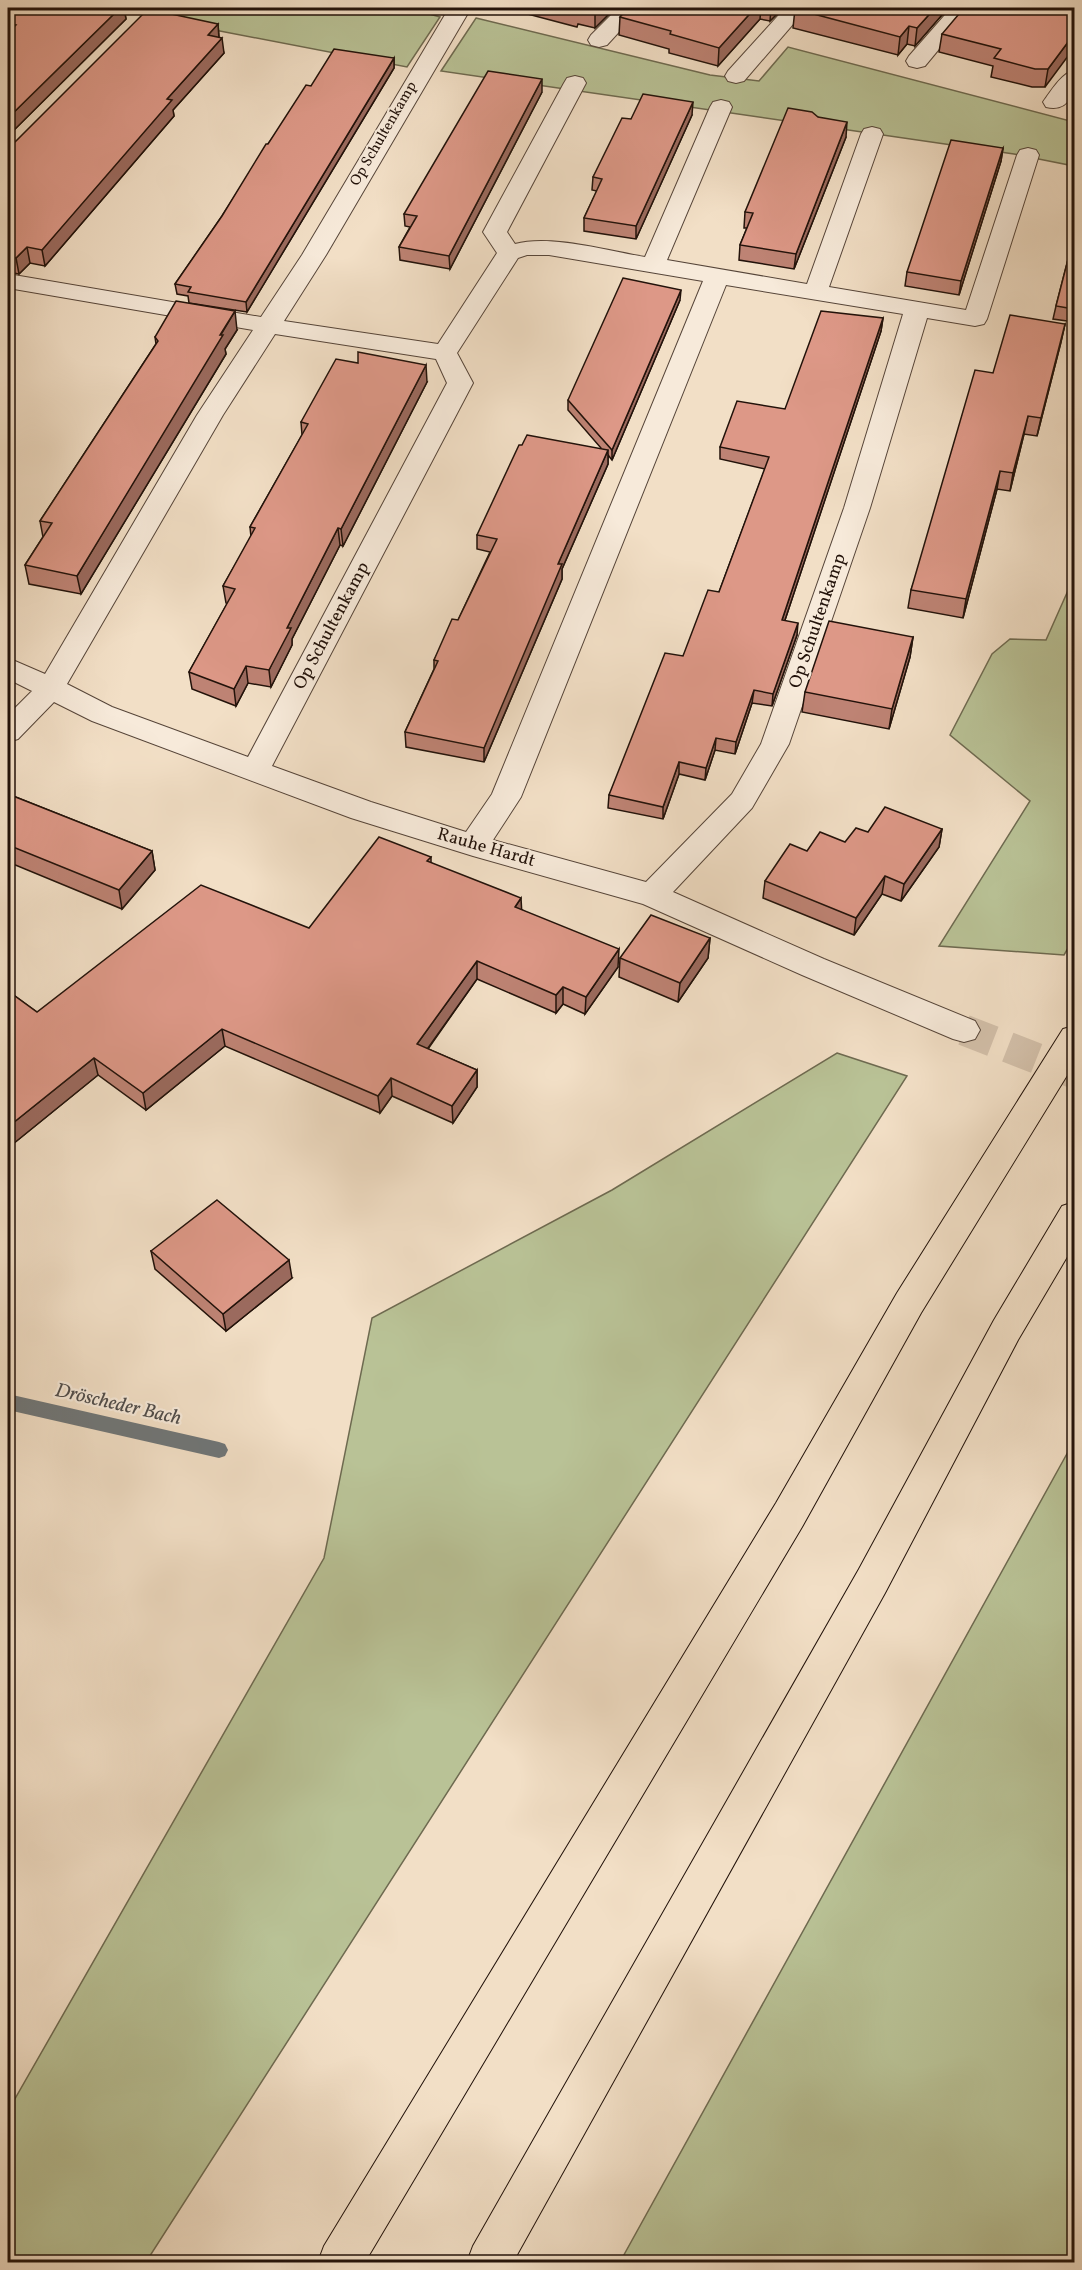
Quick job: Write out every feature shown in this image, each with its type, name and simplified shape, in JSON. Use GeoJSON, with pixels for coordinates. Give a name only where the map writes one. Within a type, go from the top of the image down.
{"type":"FeatureCollection","features":[{"type":"Feature","properties":{"kind":"highway"},"geometry":{"type":"LineString","coordinates":[[340,2262],[789,1515],[909,1303],[1074,1038]]}},
{"type":"Feature","properties":{"kind":"highway"},"geometry":{"type":"LineString","coordinates":[[489,2262],[872,1581],[1006,1330],[1074,1216]]}},
{"type":"Feature","properties":{"kind":"street","name":"Op Schultenkamp"},"geometry":{"type":"LineString","coordinates":[[8,732],[50,689],[210,415],[270,326],[460,8]]}},
{"type":"Feature","properties":{"kind":"street"},"geometry":{"type":"LineString","coordinates":[[599,40],[630,8]]}},
{"type":"Feature","properties":{"kind":"street"},"geometry":{"type":"LineString","coordinates":[[736,76],[796,8]]}},
{"type":"Feature","properties":{"kind":"street"},"geometry":{"type":"LineString","coordinates":[[916,61],[962,8]]}},
{"type":"Feature","properties":{"kind":"street"},"geometry":{"type":"LineString","coordinates":[[1054,102],[1074,77]]}},
{"type":"Feature","properties":{"kind":"street"},"geometry":{"type":"LineString","coordinates":[[508,253],[495,232],[575,83]]}},
{"type":"Feature","properties":{"kind":"street"},"geometry":{"type":"LineString","coordinates":[[653,265],[721,107]]}},
{"type":"Feature","properties":{"kind":"street"},"geometry":{"type":"LineString","coordinates":[[815,294],[872,134]]}},
{"type":"Feature","properties":{"kind":"street"},"geometry":{"type":"LineString","coordinates":[[8,281],[270,326],[445,353],[508,253],[526,248],[549,248],[975,319],[1028,155]]}},
{"type":"Feature","properties":{"kind":"street"},"geometry":{"type":"LineString","coordinates":[[473,845],[506,797],[717,277]]}},
{"type":"Feature","properties":{"kind":"street","name":"Op Schultenkamp"},"geometry":{"type":"LineString","coordinates":[[652,895],[742,801],[775,744],[857,508],[917,310]]}},
{"type":"Feature","properties":{"kind":"street","name":"Op Schultenkamp"},"geometry":{"type":"LineString","coordinates":[[255,771],[460,382],[445,353]]}},
{"type":"Feature","properties":{"kind":"street","name":"Rauhe Hardt"},"geometry":{"type":"LineString","coordinates":[[8,667],[102,714],[361,810],[473,845],[652,895],[813,967],[964,1030]]}},
{"type":"Feature","properties":{"kind":"green space"},"geometry":{"type":"Polygon","coordinates":[[[177,8],[408,8],[440,17],[407,67],[163,20],[177,8]]]}},
{"type":"Feature","properties":{"kind":"green space"},"geometry":{"type":"Polygon","coordinates":[[[476,18],[710,75],[759,81],[788,47],[1074,122],[1074,166],[1014,154],[441,71],[476,18]]]}},
{"type":"Feature","properties":{"kind":"green space"},"geometry":{"type":"Polygon","coordinates":[[[1074,577],[1074,938],[1064,955],[939,946],[1030,801],[950,735],[992,654],[1010,639],[1046,640],[1074,577]]]}},
{"type":"Feature","properties":{"kind":"green space"},"geometry":{"type":"Polygon","coordinates":[[[837,1053],[907,1076],[146,2262],[8,2262],[8,2111],[324,1558],[372,1318],[612,1190],[837,1053]]]}},
{"type":"Feature","properties":{"kind":"green space"},"geometry":{"type":"Polygon","coordinates":[[[1074,1441],[1074,2262],[620,2262],[1074,1441]]]}},
{"type":"Feature","properties":{"kind":"building"},"geometry":{"type":"Polygon","coordinates":[[[19,8],[120,8],[8,118],[8,33],[16,25],[8,23],[8,19],[19,8]]]}},
{"type":"Feature","properties":{"kind":"building"},"geometry":{"type":"Polygon","coordinates":[[[628,8],[755,8],[719,48],[670,34],[671,31],[620,17],[628,8]]]}},
{"type":"Feature","properties":{"kind":"building"},"geometry":{"type":"Polygon","coordinates":[[[796,8],[935,8],[917,28],[909,26],[900,37],[796,8]]]}},
{"type":"Feature","properties":{"kind":"building"},"geometry":{"type":"Polygon","coordinates":[[[964,8],[1074,8],[1074,34],[1048,69],[1035,69],[994,58],[1001,49],[942,34],[964,8]]]}},
{"type":"Feature","properties":{"kind":"building"},"geometry":{"type":"Polygon","coordinates":[[[148,9],[218,24],[208,35],[222,38],[167,99],[172,100],[42,250],[27,247],[16,258],[8,257],[8,143],[15,142],[148,9]]]}},
{"type":"Feature","properties":{"kind":"building"},"geometry":{"type":"Polygon","coordinates":[[[334,49],[394,58],[246,302],[188,292],[191,287],[175,284],[222,216],[266,144],[306,85],[311,86],[334,49]]]}},
{"type":"Feature","properties":{"kind":"building"},"geometry":{"type":"Polygon","coordinates":[[[488,71],[542,79],[449,256],[399,247],[417,216],[404,214],[488,71]]]}},
{"type":"Feature","properties":{"kind":"building"},"geometry":{"type":"Polygon","coordinates":[[[643,94],[693,102],[636,226],[584,218],[602,179],[593,177],[622,118],[631,119],[643,94]]]}},
{"type":"Feature","properties":{"kind":"building"},"geometry":{"type":"Polygon","coordinates":[[[788,108],[812,112],[818,117],[847,122],[796,254],[740,245],[753,213],[745,212],[788,108]]]}},
{"type":"Feature","properties":{"kind":"building"},"geometry":{"type":"Polygon","coordinates":[[[951,140],[1003,148],[961,281],[907,272],[951,140]]]}},
{"type":"Feature","properties":{"kind":"building"},"geometry":{"type":"Polygon","coordinates":[[[1074,236],[1074,309],[1056,306],[1074,236]]]}},
{"type":"Feature","properties":{"kind":"building"},"geometry":{"type":"Polygon","coordinates":[[[623,278],[681,290],[612,450],[568,400],[623,278]]]}},
{"type":"Feature","properties":{"kind":"building"},"geometry":{"type":"Polygon","coordinates":[[[176,301],[235,311],[220,335],[223,335],[77,576],[25,565],[52,523],[40,521],[158,341],[155,337],[176,301]]]}},
{"type":"Feature","properties":{"kind":"building"},"geometry":{"type":"Polygon","coordinates":[[[821,311],[883,318],[782,620],[798,623],[773,694],[754,690],[736,742],[716,738],[706,768],[679,762],[663,807],[609,795],[665,653],[683,656],[708,590],[719,592],[769,457],[720,447],[737,401],[785,409],[821,311]]]}},
{"type":"Feature","properties":{"kind":"building"},"geometry":{"type":"Polygon","coordinates":[[[1010,315],[1065,324],[1041,418],[1028,416],[1013,473],[1000,471],[966,599],[911,590],[975,370],[993,373],[1010,315]]]}},
{"type":"Feature","properties":{"kind":"building"},"geometry":{"type":"Polygon","coordinates":[[[358,352],[426,365],[341,529],[338,528],[287,628],[291,628],[269,670],[246,666],[234,689],[189,672],[235,589],[223,586],[255,528],[250,527],[308,424],[301,422],[336,359],[358,363],[358,352]]]}},
{"type":"Feature","properties":{"kind":"building"},"geometry":{"type":"Polygon","coordinates":[[[527,435],[608,450],[558,564],[562,564],[484,748],[405,732],[438,661],[434,660],[452,619],[458,620],[497,539],[477,535],[519,445],[522,445],[527,435]]]}},
{"type":"Feature","properties":{"kind":"building"},"geometry":{"type":"Polygon","coordinates":[[[829,621],[913,637],[892,709],[805,692],[829,621]]]}},
{"type":"Feature","properties":{"kind":"building"},"geometry":{"type":"Polygon","coordinates":[[[8,794],[152,851],[119,890],[8,845],[8,794]]]}},
{"type":"Feature","properties":{"kind":"building"},"geometry":{"type":"Polygon","coordinates":[[[885,807],[942,829],[904,884],[885,876],[856,918],[765,881],[790,844],[807,851],[820,832],[845,842],[856,828],[868,832],[885,807]]]}},
{"type":"Feature","properties":{"kind":"building"},"geometry":{"type":"Polygon","coordinates":[[[379,837],[431,857],[427,861],[521,898],[515,907],[619,949],[586,997],[563,987],[556,995],[477,961],[417,1044],[477,1070],[452,1106],[391,1078],[378,1096],[222,1029],[143,1093],[94,1058],[8,1127],[8,991],[37,1012],[201,885],[309,928],[379,837]]]}},
{"type":"Feature","properties":{"kind":"building"},"geometry":{"type":"Polygon","coordinates":[[[651,915],[710,938],[680,983],[620,958],[651,915]]]}},
{"type":"Feature","properties":{"kind":"building"},"geometry":{"type":"Polygon","coordinates":[[[217,1200],[289,1260],[223,1314],[151,1251],[217,1200]]]}},
{"type":"Feature","properties":{"kind":"waterway","name":"Dröscheder Bach"},"geometry":{"type":"LineString","coordinates":[[8,1402],[219,1450]]}},
{"type":"Feature","properties":{"kind":"tunnel"},"geometry":{"type":"LineString","coordinates":[[964,1030],[1074,1073]]}}]}
